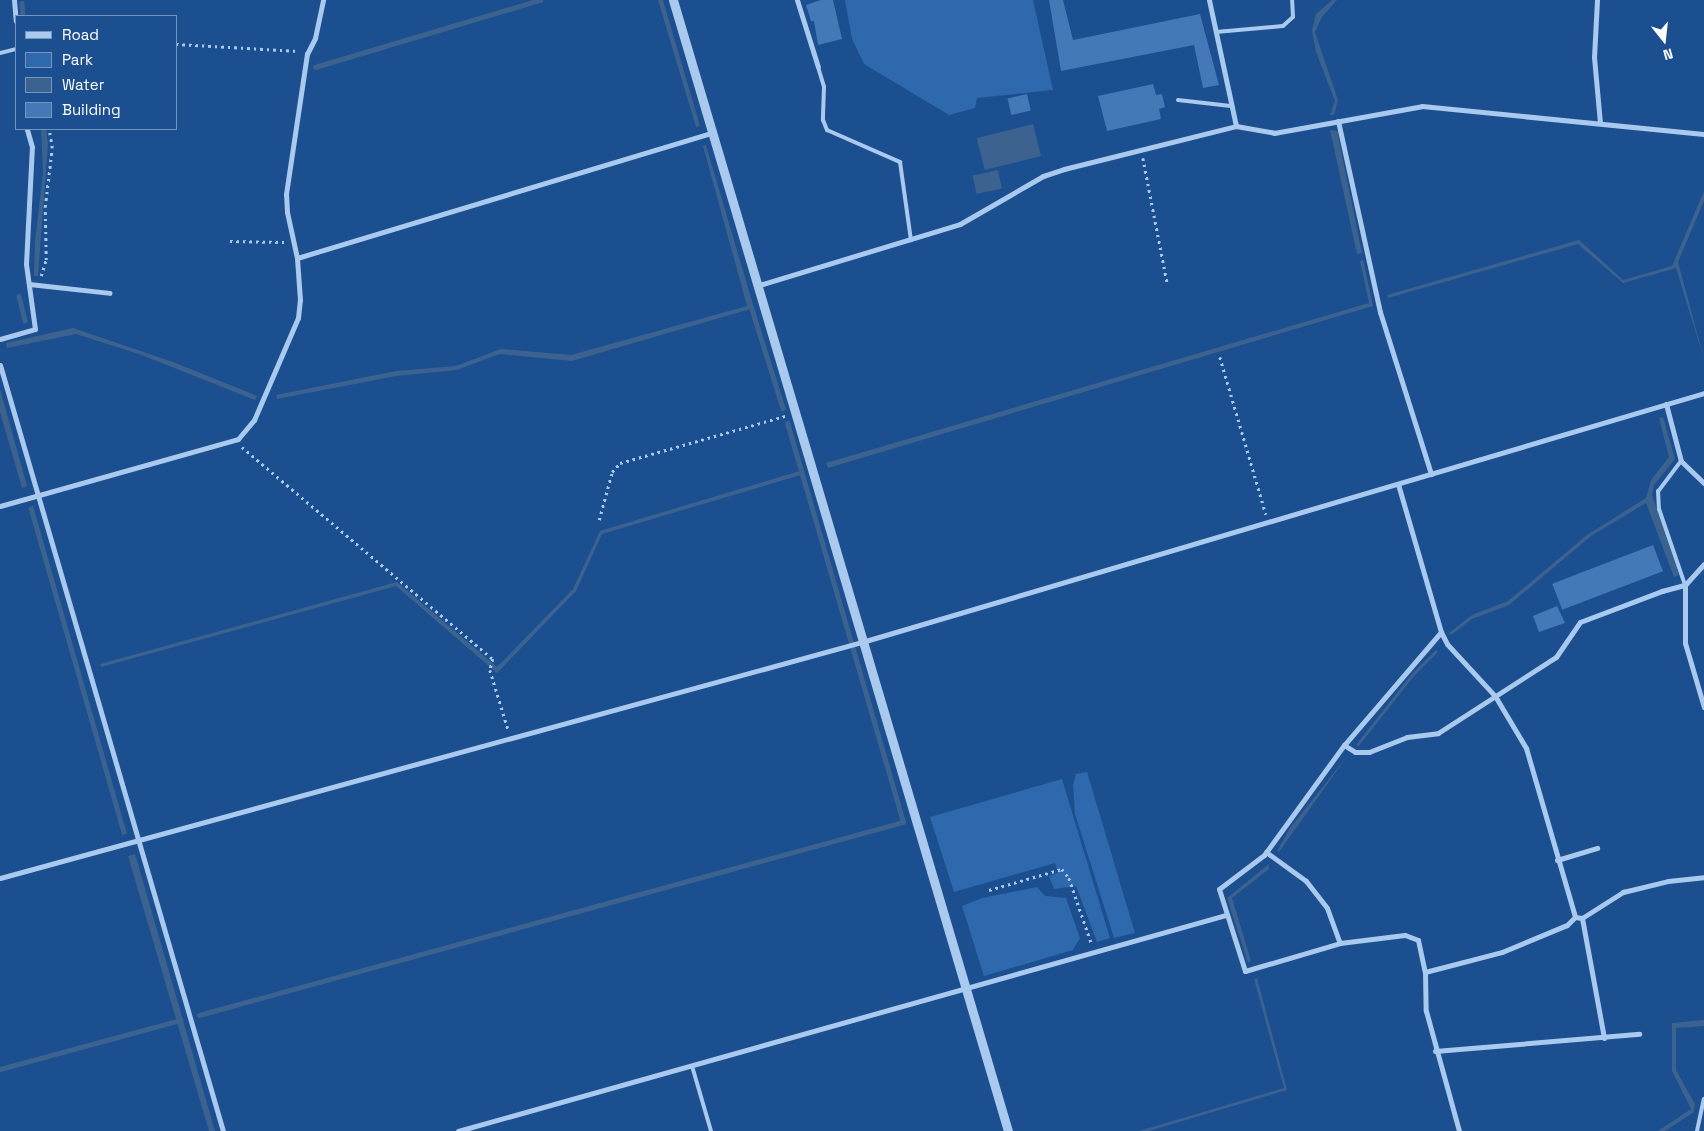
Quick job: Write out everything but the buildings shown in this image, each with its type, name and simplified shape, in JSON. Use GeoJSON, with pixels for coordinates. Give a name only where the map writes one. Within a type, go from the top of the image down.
{"type":"FeatureCollection","features":[{"type":"Feature","properties":{"kind":"street"},"geometry":{"type":"LineString","coordinates":[[14,0],[15,15]]}},
{"type":"Feature","properties":{"kind":"street"},"geometry":{"type":"LineString","coordinates":[[0,506],[234,440],[254,420],[298,318],[300,300],[296,258],[286,194],[308,52],[315,38],[323,0]]}},
{"type":"Feature","properties":{"kind":"street"},"geometry":{"type":"LineString","coordinates":[[673,0],[756,286],[1008,1131]]}},
{"type":"Feature","properties":{"kind":"street"},"geometry":{"type":"LineString","coordinates":[[796,0],[818,67]]}},
{"type":"Feature","properties":{"kind":"street"},"geometry":{"type":"LineString","coordinates":[[1209,0],[1236,126]]}},
{"type":"Feature","properties":{"kind":"street"},"geometry":{"type":"LineString","coordinates":[[1597,0],[1594,57],[1600,123]]}},
{"type":"Feature","properties":{"kind":"street"},"geometry":{"type":"LineString","coordinates":[[756,286],[960,224],[1042,176],[1236,126],[1274,133],[1422,106],[1704,134]]}},
{"type":"Feature","properties":{"kind":"street"},"geometry":{"type":"LineString","coordinates":[[1338,121],[1380,312],[1431,474]]}},
{"type":"Feature","properties":{"kind":"street"},"geometry":{"type":"LineString","coordinates":[[0,339],[35,329],[26,264],[32,147],[27,130]]}},
{"type":"Feature","properties":{"kind":"street"},"geometry":{"type":"LineString","coordinates":[[296,258],[712,133]]}},
{"type":"Feature","properties":{"kind":"street"},"geometry":{"type":"LineString","coordinates":[[29,284],[110,293]]}},
{"type":"Feature","properties":{"kind":"street"},"geometry":{"type":"LineString","coordinates":[[0,365],[223,1131]]}},
{"type":"Feature","properties":{"kind":"street"},"geometry":{"type":"LineString","coordinates":[[0,878],[862,642],[1704,393]]}},
{"type":"Feature","properties":{"kind":"street"},"geometry":{"type":"LineString","coordinates":[[1666,404],[1681,460],[1704,483]]}},
{"type":"Feature","properties":{"kind":"street"},"geometry":{"type":"LineString","coordinates":[[1398,484],[1441,632],[1447,644],[1495,696],[1526,748],[1575,917]]}},
{"type":"Feature","properties":{"kind":"street"},"geometry":{"type":"LineString","coordinates":[[1344,745],[1355,752],[1368,752],[1407,737],[1438,733],[1556,657],[1580,622],[1662,591],[1685,586],[1704,564]]}},
{"type":"Feature","properties":{"kind":"street"},"geometry":{"type":"LineString","coordinates":[[1685,586],[1685,643],[1704,707]]}},
{"type":"Feature","properties":{"kind":"street"},"geometry":{"type":"LineString","coordinates":[[1441,632],[1344,745],[1266,852],[1220,889],[1226,915],[1246,972],[1340,943],[1405,935],[1418,940],[1425,972],[1426,1011],[1435,1051],[1459,1131]]}},
{"type":"Feature","properties":{"kind":"street"},"geometry":{"type":"LineString","coordinates":[[1557,860],[1597,848]]}},
{"type":"Feature","properties":{"kind":"street"},"geometry":{"type":"LineString","coordinates":[[1266,852],[1306,881],[1327,908],[1340,943]]}},
{"type":"Feature","properties":{"kind":"street"},"geometry":{"type":"LineString","coordinates":[[1575,917],[1582,918],[1623,892],[1668,881],[1704,877]]}},
{"type":"Feature","properties":{"kind":"street"},"geometry":{"type":"LineString","coordinates":[[458,1131],[967,990],[1226,915]]}},
{"type":"Feature","properties":{"kind":"street"},"geometry":{"type":"LineString","coordinates":[[1425,972],[1502,952],[1567,925],[1575,917]]}},
{"type":"Feature","properties":{"kind":"street"},"geometry":{"type":"LineString","coordinates":[[1582,918],[1604,1038]]}},
{"type":"Feature","properties":{"kind":"street"},"geometry":{"type":"LineString","coordinates":[[1435,1051],[1638,1034]]}},
{"type":"Feature","properties":{"kind":"lane"},"geometry":{"type":"LineString","coordinates":[[1216,32],[1283,26],[1293,17],[1292,0]]}},
{"type":"Feature","properties":{"kind":"lane"},"geometry":{"type":"LineString","coordinates":[[0,52],[15,49]]}},
{"type":"Feature","properties":{"kind":"lane"},"geometry":{"type":"LineString","coordinates":[[818,67],[824,87],[822,120],[827,130],[900,162],[911,240]]}},
{"type":"Feature","properties":{"kind":"lane"},"geometry":{"type":"LineString","coordinates":[[1178,100],[1231,106]]}},
{"type":"Feature","properties":{"kind":"lane"},"geometry":{"type":"LineString","coordinates":[[1681,460],[1658,491],[1659,509],[1685,586]]}},
{"type":"Feature","properties":{"kind":"lane"},"geometry":{"type":"LineString","coordinates":[[692,1066],[711,1131]]}},
{"type":"Feature","properties":{"kind":"lane"},"geometry":{"type":"LineString","coordinates":[[1697,1131],[1704,1099]]}},
{"type":"Feature","properties":{"kind":"path"},"geometry":{"type":"LineString","coordinates":[[178,44],[308,52]]}},
{"type":"Feature","properties":{"kind":"path"},"geometry":{"type":"LineString","coordinates":[[38,285],[46,260],[45,213],[52,148],[49,130]]}},
{"type":"Feature","properties":{"kind":"path"},"geometry":{"type":"LineString","coordinates":[[1142,150],[1167,282]]}},
{"type":"Feature","properties":{"kind":"path"},"geometry":{"type":"LineString","coordinates":[[230,241],[280,243],[293,240]]}},
{"type":"Feature","properties":{"kind":"path"},"geometry":{"type":"LineString","coordinates":[[1220,357],[1268,522]]}},
{"type":"Feature","properties":{"kind":"path"},"geometry":{"type":"LineString","coordinates":[[599,520],[612,472],[620,463],[794,414]]}},
{"type":"Feature","properties":{"kind":"path"},"geometry":{"type":"LineString","coordinates":[[234,440],[493,659],[490,670],[510,738]]}},
{"type":"Feature","properties":{"kind":"path"},"geometry":{"type":"LineString","coordinates":[[989,890],[1062,869],[1069,878],[1095,953]]}},
{"type":"Feature","properties":{"kind":"green space"},"geometry":{"type":"Polygon","coordinates":[[[845,0],[1033,0],[1053,90],[977,98],[975,108],[949,115],[864,64],[852,39],[845,0]]]}},
{"type":"Feature","properties":{"kind":"green space"},"geometry":{"type":"Polygon","coordinates":[[[1087,772],[1135,933],[1114,938],[1075,814],[1073,785],[1076,774],[1087,772]]]}},
{"type":"Feature","properties":{"kind":"green space"},"geometry":{"type":"Polygon","coordinates":[[[1062,779],[1110,938],[1097,942],[1076,886],[1054,889],[1049,876],[1058,873],[1055,863],[954,892],[930,817],[1062,779]]]}},
{"type":"Feature","properties":{"kind":"green space"},"geometry":{"type":"Polygon","coordinates":[[[1037,887],[1045,896],[1066,898],[1080,938],[1073,950],[984,976],[962,906],[982,898],[1037,887]]]}},
{"type":"Feature","properties":{"kind":"water"},"geometry":{"type":"Polygon","coordinates":[[[658,0],[663,0],[700,126],[696,127],[658,0]]]}},
{"type":"Feature","properties":{"kind":"water"},"geometry":{"type":"Polygon","coordinates":[[[1332,0],[1337,0],[1322,17],[1315,32],[1338,100],[1334,115],[1330,115],[1335,101],[1316,52],[1312,30],[1316,14],[1332,0]]]}},
{"type":"Feature","properties":{"kind":"water"},"geometry":{"type":"Polygon","coordinates":[[[1033,124],[1041,156],[985,170],[977,138],[1033,124]]]}},
{"type":"Feature","properties":{"kind":"water"},"geometry":{"type":"Polygon","coordinates":[[[41,130],[46,130],[48,144],[38,276],[34,276],[35,241],[43,173],[41,130]]]}},
{"type":"Feature","properties":{"kind":"water"},"geometry":{"type":"Polygon","coordinates":[[[1330,130],[1337,131],[1362,253],[1357,254],[1330,130]]]}},
{"type":"Feature","properties":{"kind":"water"},"geometry":{"type":"Polygon","coordinates":[[[706,145],[754,308],[572,361],[499,354],[457,370],[396,376],[277,399],[276,395],[396,371],[456,366],[501,349],[571,355],[747,306],[703,146],[706,145]]]}},
{"type":"Feature","properties":{"kind":"water"},"geometry":{"type":"Polygon","coordinates":[[[998,170],[1002,189],[977,194],[973,175],[998,170]]]}},
{"type":"Feature","properties":{"kind":"water"},"geometry":{"type":"Polygon","coordinates":[[[1704,191],[1704,201],[1678,262],[1704,359],[1676,268],[1623,283],[1578,244],[1388,298],[1387,295],[1579,240],[1623,280],[1672,266],[1704,191]]]}},
{"type":"Feature","properties":{"kind":"water"},"geometry":{"type":"Polygon","coordinates":[[[1363,260],[1373,306],[828,468],[826,463],[1369,303],[1360,261],[1363,260]]]}},
{"type":"Feature","properties":{"kind":"water"},"geometry":{"type":"Polygon","coordinates":[[[73,328],[173,362],[257,396],[255,400],[139,354],[76,334],[7,348],[6,343],[73,328]]]}},
{"type":"Feature","properties":{"kind":"water"},"geometry":{"type":"Polygon","coordinates":[[[0,389],[27,486],[22,488],[0,412],[0,389]]]}},
{"type":"Feature","properties":{"kind":"water"},"geometry":{"type":"Polygon","coordinates":[[[1663,417],[1675,459],[1654,485],[1652,495],[1679,575],[1674,577],[1646,503],[1591,536],[1509,605],[1472,619],[1451,635],[1449,633],[1472,615],[1508,601],[1587,535],[1646,498],[1651,480],[1669,457],[1659,418],[1663,417]]]}},
{"type":"Feature","properties":{"kind":"water"},"geometry":{"type":"Polygon","coordinates":[[[803,470],[804,474],[602,534],[576,591],[497,673],[396,586],[101,667],[100,664],[397,582],[497,667],[573,589],[600,531],[803,470]]]}},
{"type":"Feature","properties":{"kind":"water"},"geometry":{"type":"Polygon","coordinates":[[[33,506],[127,834],[122,835],[28,507],[33,506]]]}},
{"type":"Feature","properties":{"kind":"water"},"geometry":{"type":"Polygon","coordinates":[[[1436,650],[1438,652],[1414,676],[1358,747],[1356,745],[1411,675],[1436,650]]]}},
{"type":"Feature","properties":{"kind":"water"},"geometry":{"type":"Polygon","coordinates":[[[1348,755],[1279,852],[1277,851],[1290,828],[1348,755]]]}},
{"type":"Feature","properties":{"kind":"water"},"geometry":{"type":"Polygon","coordinates":[[[135,854],[215,1131],[209,1131],[128,856],[135,854]]]}},
{"type":"Feature","properties":{"kind":"water"},"geometry":{"type":"Polygon","coordinates":[[[1269,864],[1269,869],[1232,898],[1251,961],[1248,963],[1227,898],[1269,864]]]}},
{"type":"Feature","properties":{"kind":"water"},"geometry":{"type":"Polygon","coordinates":[[[1257,978],[1287,1090],[1149,1131],[1139,1131],[1284,1088],[1254,979],[1257,978]]]}},
{"type":"Feature","properties":{"kind":"water"},"geometry":{"type":"Polygon","coordinates":[[[1704,1020],[1704,1026],[1676,1028],[1676,1070],[1695,1104],[1694,1112],[1665,1131],[1658,1131],[1691,1109],[1672,1071],[1672,1023],[1704,1020]]]}},
{"type":"Feature","properties":{"kind":"waterway"},"geometry":{"type":"LineString","coordinates":[[315,67],[540,0]]}},
{"type":"Feature","properties":{"kind":"waterway"},"geometry":{"type":"LineString","coordinates":[[22,3],[23,15]]}},
{"type":"Feature","properties":{"kind":"waterway"},"geometry":{"type":"LineString","coordinates":[[19,296],[25,320]]}},
{"type":"Feature","properties":{"kind":"waterway"},"geometry":{"type":"LineString","coordinates":[[751,306],[783,408]]}},
{"type":"Feature","properties":{"kind":"waterway"},"geometry":{"type":"LineString","coordinates":[[199,1015],[903,822],[787,424]]}},
{"type":"Feature","properties":{"kind":"waterway"},"geometry":{"type":"LineString","coordinates":[[0,1069],[180,1020]]}}]}
